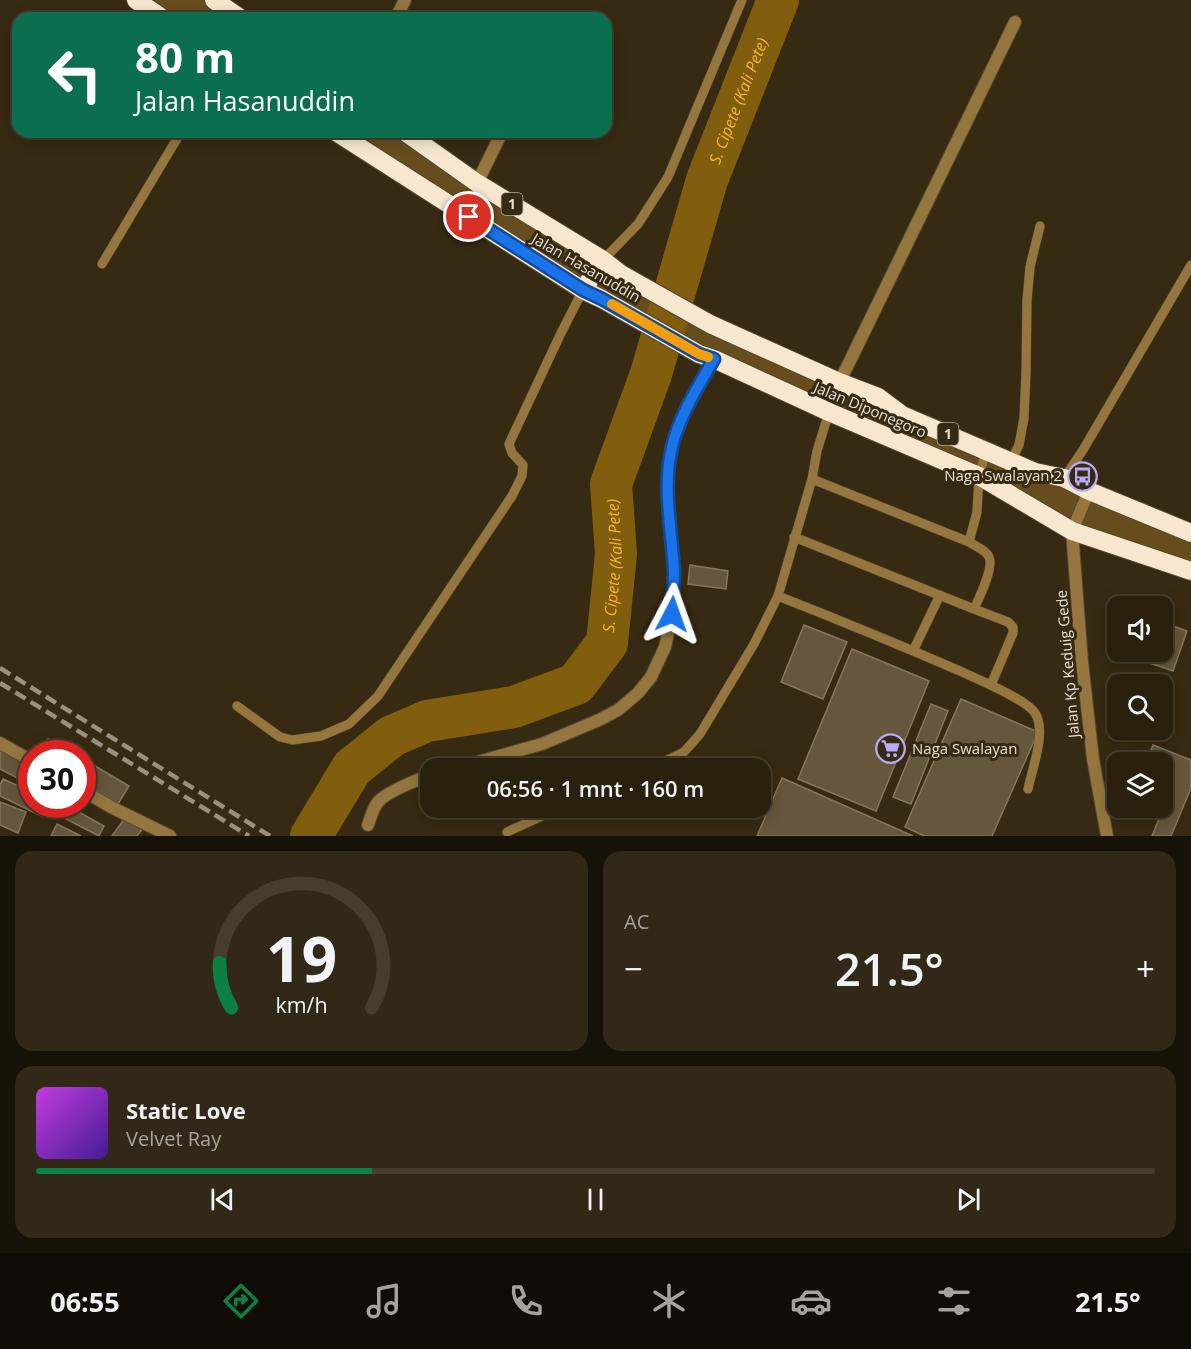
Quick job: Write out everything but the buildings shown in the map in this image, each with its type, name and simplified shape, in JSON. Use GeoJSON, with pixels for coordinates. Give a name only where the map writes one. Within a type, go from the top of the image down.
{"type":"FeatureCollection","features":[{"type":"Feature","properties":{"kind":"highway"},"geometry":{"type":"LineString","coordinates":[[136,0],[153,12]]}},
{"type":"Feature","properties":{"kind":"highway"},"geometry":{"type":"LineString","coordinates":[[214,0],[231,12]]}},
{"type":"Feature","properties":{"kind":"highway","name":"Jalan Hasanuddin"},"geometry":{"type":"LineString","coordinates":[[345,138],[583,290],[706,356]]}},
{"type":"Feature","properties":{"kind":"highway","name":"Jalan Hasanuddin"},"geometry":{"type":"LineString","coordinates":[[413,138],[477,183],[621,273],[710,324]]}},
{"type":"Feature","properties":{"kind":"highway"},"geometry":{"type":"LineString","coordinates":[[583,290],[603,260]]}},
{"type":"Feature","properties":{"kind":"highway","name":"Jalan Diponegoro"},"geometry":{"type":"LineString","coordinates":[[710,324],[878,397],[902,415],[1035,472],[1064,478],[1191,533]]}},
{"type":"Feature","properties":{"kind":"highway","name":"Jalan Diponegoro"},"geometry":{"type":"LineString","coordinates":[[706,356],[979,477],[1072,531],[1191,571]]}},
{"type":"Feature","properties":{"kind":"highway"},"geometry":{"type":"LineString","coordinates":[[829,412],[839,382]]}},
{"type":"Feature","properties":{"kind":"street"},"geometry":{"type":"LineString","coordinates":[[839,382],[1015,22]]}},
{"type":"Feature","properties":{"kind":"street"},"geometry":{"type":"LineString","coordinates":[[477,183],[499,138]]}},
{"type":"Feature","properties":{"kind":"street"},"geometry":{"type":"LineString","coordinates":[[492,758],[542,744],[599,720],[618,710],[638,693],[651,677],[665,647],[672,614],[674,573],[668,505],[668,473],[672,446],[706,356]]}},
{"type":"Feature","properties":{"kind":"street","name":"Jalan Kp Keduig Gede"},"geometry":{"type":"LineString","coordinates":[[1089,490],[1072,531],[1082,662],[1093,759],[1107,836]]}},
{"type":"Feature","properties":{"kind":"street"},"geometry":{"type":"LineString","coordinates":[[0,743],[18,753]]}},
{"type":"Feature","properties":{"kind":"street"},"geometry":{"type":"LineString","coordinates":[[368,825],[378,801],[387,794],[420,779]]}},
{"type":"Feature","properties":{"kind":"street"},"geometry":{"type":"LineString","coordinates":[[96,798],[170,836]]}},
{"type":"Feature","properties":{"kind":"lane"},"geometry":{"type":"LineString","coordinates":[[603,260],[638,224],[668,177],[742,0]]}},
{"type":"Feature","properties":{"kind":"lane"},"geometry":{"type":"LineString","coordinates":[[102,264],[177,138]]}},
{"type":"Feature","properties":{"kind":"lane"},"geometry":{"type":"LineString","coordinates":[[1006,492],[1011,462],[1019,445],[1024,418],[1027,300],[1030,267],[1040,226]]}},
{"type":"Feature","properties":{"kind":"lane"},"geometry":{"type":"LineString","coordinates":[[1064,478],[1083,450],[1191,265]]}},
{"type":"Feature","properties":{"kind":"lane"},"geometry":{"type":"LineString","coordinates":[[237,706],[280,737],[292,740],[321,736],[349,724],[378,696],[512,496],[522,476],[523,465],[512,453],[509,444],[511,438],[583,290]]}},
{"type":"Feature","properties":{"kind":"lane"},"geometry":{"type":"LineString","coordinates":[[672,758],[684,752],[699,734],[754,644],[778,596],[829,412]]}},
{"type":"Feature","properties":{"kind":"lane"},"geometry":{"type":"LineString","coordinates":[[969,542],[977,512],[979,477],[986,451]]}},
{"type":"Feature","properties":{"kind":"lane"},"geometry":{"type":"LineString","coordinates":[[812,479],[969,542],[987,553],[990,565],[974,609]]}},
{"type":"Feature","properties":{"kind":"lane"},"geometry":{"type":"LineString","coordinates":[[794,537],[1008,622],[1013,627],[1013,633],[991,685]]}},
{"type":"Feature","properties":{"kind":"lane"},"geometry":{"type":"LineString","coordinates":[[913,651],[940,595]]}},
{"type":"Feature","properties":{"kind":"lane"},"geometry":{"type":"LineString","coordinates":[[778,596],[991,685],[1028,706],[1040,725],[1040,736],[1028,789]]}},
{"type":"Feature","properties":{"kind":"lane"},"geometry":{"type":"LineString","coordinates":[[507,832],[538,818]]}},
{"type":"Feature","properties":{"kind":"shaded area"},"geometry":{"type":"Polygon","coordinates":[[[136,0],[214,0],[231,12],[153,12],[136,0]]]}},
{"type":"Feature","properties":{"kind":"shaded area"},"geometry":{"type":"Polygon","coordinates":[[[346,138],[415,138],[710,324],[1191,533],[1191,571],[1072,531],[1006,492],[714,359],[346,138]]]}},
{"type":"Feature","properties":{"kind":"waterway","name":"S. Cipete (Kali Pete)"},"geometry":{"type":"LineString","coordinates":[[311,836],[352,768],[392,736],[427,721],[514,707],[576,684],[607,643],[616,554],[611,484],[651,374],[707,180],[778,0]]}},
{"type":"Feature","properties":{"kind":"railway"},"geometry":{"type":"LineString","coordinates":[[0,668],[270,836]]}},
{"type":"Feature","properties":{"kind":"railway"},"geometry":{"type":"LineString","coordinates":[[0,683],[249,836]]}},
{"type":"Feature","properties":{"kind":"slow traffic"},"geometry":{"type":"LineString","coordinates":[[612,304],[708,357]]}},
{"type":"Feature","properties":{"kind":"place","name":"Naga Swalayan 2"},"geometry":{"type":"Point","coordinates":[1083,476]}},
{"type":"Feature","properties":{"kind":"place","name":"Naga Swalayan"},"geometry":{"type":"Point","coordinates":[891,749]}},
{"type":"Feature","properties":{"kind":"route"},"geometry":{"type":"LineString","coordinates":[[469,217],[583,290],[699,354],[714,359],[683,415],[672,446],[668,473],[668,505],[674,573],[672,614]]}}]}
